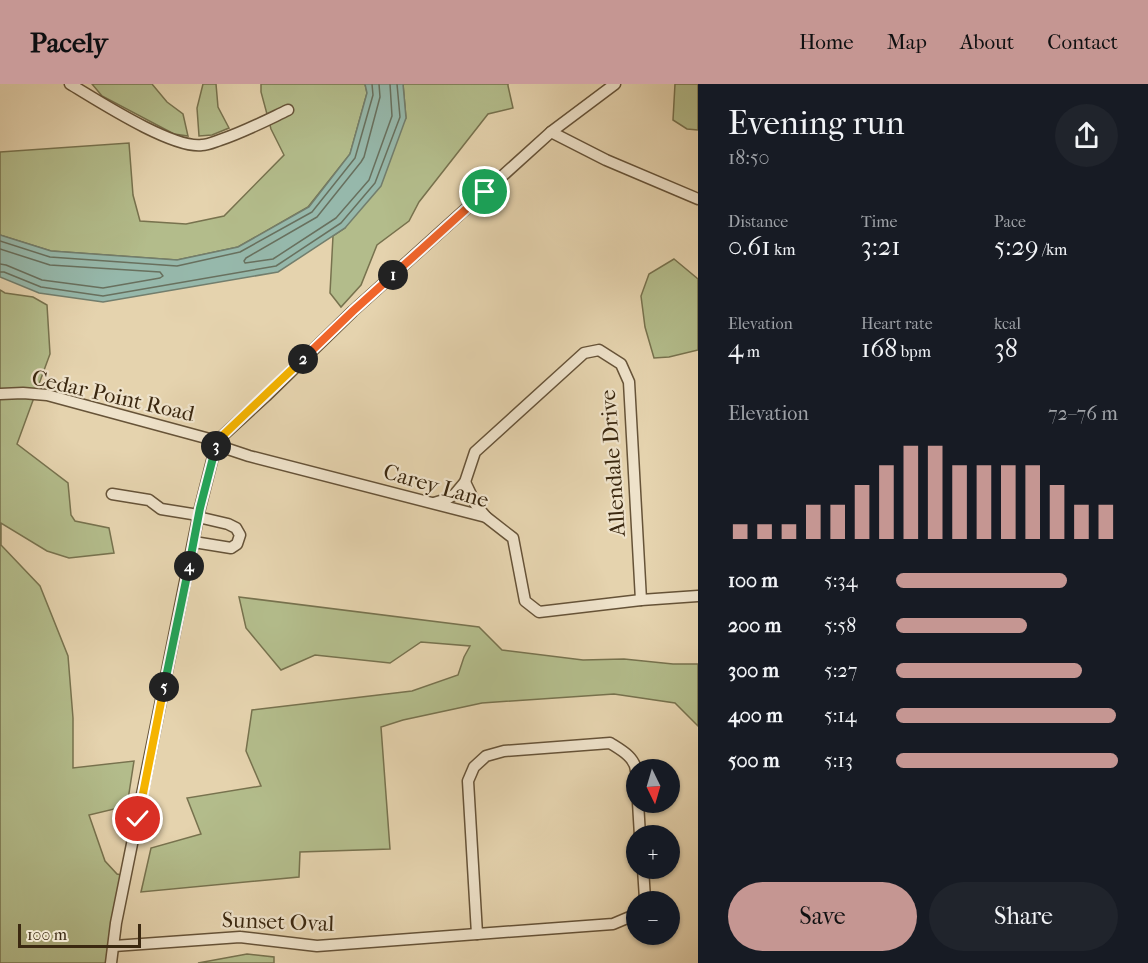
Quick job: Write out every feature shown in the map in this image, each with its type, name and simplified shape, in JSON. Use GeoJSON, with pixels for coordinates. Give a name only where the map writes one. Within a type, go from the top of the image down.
{"type":"FeatureCollection","features":[{"type":"Feature","properties":{"kind":"street"},"geometry":{"type":"LineString","coordinates":[[70,84],[149,129],[181,143],[201,146],[242,133],[288,110]]}},
{"type":"Feature","properties":{"kind":"street"},"geometry":{"type":"LineString","coordinates":[[111,963],[116,923],[198,517],[217,441],[353,311],[551,132],[615,84]]}},
{"type":"Feature","properties":{"kind":"street"},"geometry":{"type":"LineString","coordinates":[[551,132],[606,160],[698,199]]}},
{"type":"Feature","properties":{"kind":"street","name":"Allendale Drive"},"geometry":{"type":"LineString","coordinates":[[465,482],[475,452],[584,353],[599,350],[621,364],[629,382],[640,600]]}},
{"type":"Feature","properties":{"kind":"street","name":"Cedar Point Road"},"geometry":{"type":"LineString","coordinates":[[0,394],[47,395],[217,441]]}},
{"type":"Feature","properties":{"kind":"street","name":"Carey Lane"},"geometry":{"type":"LineString","coordinates":[[217,441],[228,449],[249,456],[486,517],[513,538],[525,601],[538,612],[698,596]]}},
{"type":"Feature","properties":{"kind":"street"},"geometry":{"type":"LineString","coordinates":[[434,503],[455,494],[465,482],[476,506],[486,517]]}},
{"type":"Feature","properties":{"kind":"street"},"geometry":{"type":"LineString","coordinates":[[111,494],[149,500],[161,509],[192,514],[233,526],[239,532],[240,538],[231,548],[194,542]]}},
{"type":"Feature","properties":{"kind":"street"},"geometry":{"type":"LineString","coordinates":[[477,934],[468,781],[474,767],[486,756],[504,751],[610,743],[626,752],[632,759]]}},
{"type":"Feature","properties":{"kind":"street","name":"Sunset Oval"},"geometry":{"type":"LineString","coordinates":[[114,946],[240,937],[317,946],[613,924],[626,919]]}},
{"type":"Feature","properties":{"kind":"green space"},"geometry":{"type":"Polygon","coordinates":[[[92,84],[152,84],[167,102],[183,114],[188,136],[174,134],[102,96],[92,84]]]}},
{"type":"Feature","properties":{"kind":"green space"},"geometry":{"type":"Polygon","coordinates":[[[203,84],[216,84],[218,107],[229,128],[212,135],[199,136],[197,108],[203,84]]]}},
{"type":"Feature","properties":{"kind":"green space"},"geometry":{"type":"Polygon","coordinates":[[[261,84],[365,84],[367,93],[350,154],[308,207],[238,247],[177,260],[51,251],[0,235],[0,152],[129,143],[133,195],[140,221],[186,224],[224,216],[284,155],[271,129],[261,84]]]}},
{"type":"Feature","properties":{"kind":"green space"},"geometry":{"type":"Polygon","coordinates":[[[403,84],[508,84],[513,108],[488,114],[419,202],[409,221],[377,245],[361,285],[341,307],[330,293],[333,236],[345,228],[406,118],[403,84]]]}},
{"type":"Feature","properties":{"kind":"green space"},"geometry":{"type":"Polygon","coordinates":[[[675,84],[698,84],[698,130],[687,129],[673,120],[675,84]]]}},
{"type":"Feature","properties":{"kind":"green space"},"geometry":{"type":"Polygon","coordinates":[[[674,259],[698,279],[698,350],[654,358],[645,327],[641,296],[649,274],[674,259]]]}},
{"type":"Feature","properties":{"kind":"green space"},"geometry":{"type":"Polygon","coordinates":[[[0,290],[5,293],[33,297],[47,305],[50,354],[17,444],[68,483],[71,515],[75,521],[109,528],[114,553],[69,558],[47,551],[1,523],[1,545],[40,586],[68,656],[73,718],[73,768],[134,761],[127,806],[89,815],[105,861],[117,874],[126,876],[109,963],[0,963],[0,290]]]}},
{"type":"Feature","properties":{"kind":"green space"},"geometry":{"type":"Polygon","coordinates":[[[239,597],[479,627],[502,650],[583,660],[624,659],[698,664],[698,726],[675,703],[614,694],[482,703],[403,720],[381,727],[390,849],[300,852],[299,877],[141,892],[151,848],[201,834],[187,798],[261,786],[246,751],[252,710],[412,691],[458,675],[470,646],[421,642],[390,663],[315,655],[281,670],[246,628],[239,597]]]}},
{"type":"Feature","properties":{"kind":"green space"},"geometry":{"type":"Polygon","coordinates":[[[247,954],[274,957],[274,963],[198,963],[247,954]]]}},
{"type":"Feature","properties":{"kind":"water"},"geometry":{"type":"Polygon","coordinates":[[[365,84],[403,84],[406,118],[381,186],[345,228],[278,272],[103,302],[39,293],[0,277],[0,235],[51,251],[177,260],[238,247],[309,207],[350,154],[367,93],[365,84]]]}},
{"type":"Feature","properties":{"kind":"route"},"geometry":{"type":"LineString","coordinates":[[138,819],[200,508],[217,441],[353,311],[485,192]]}}]}
